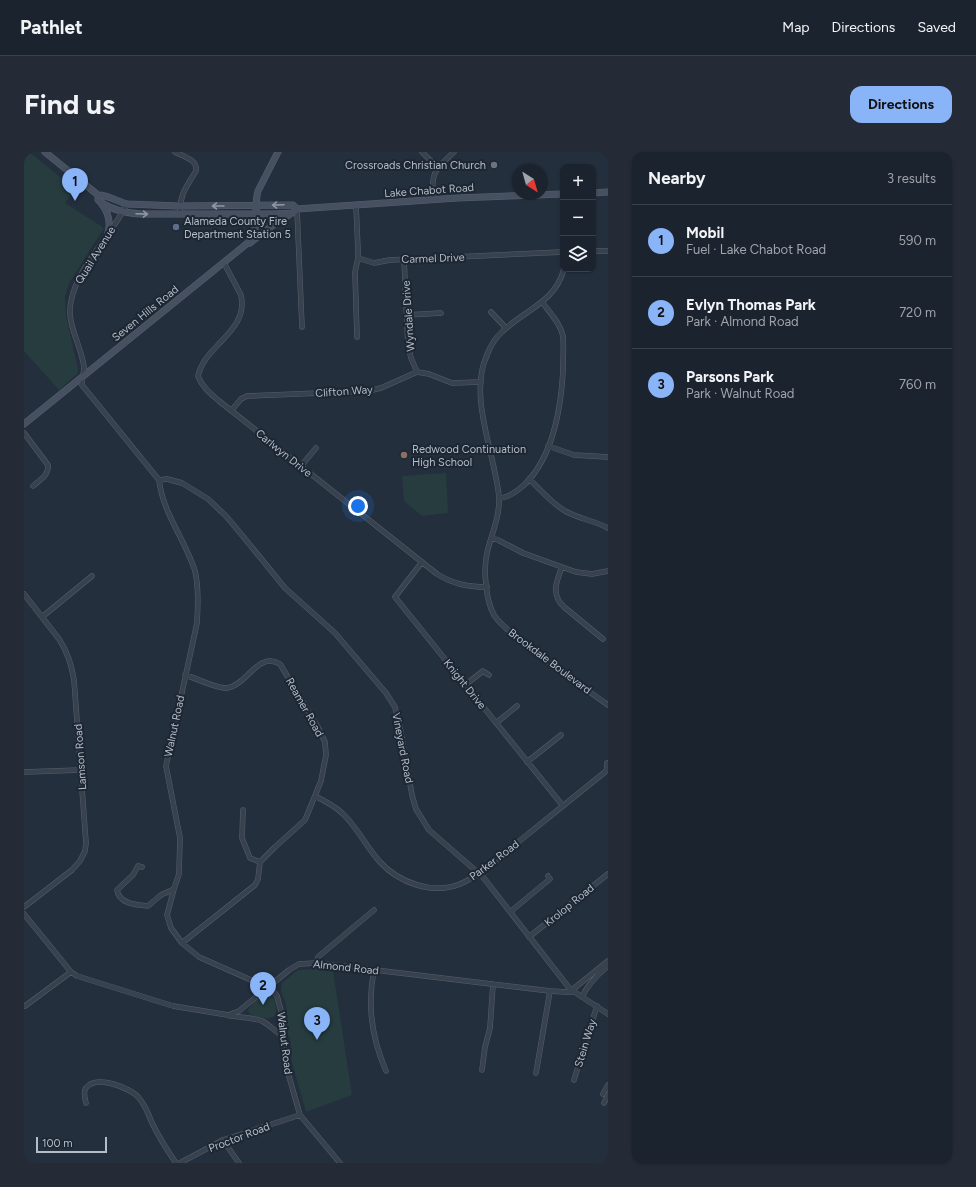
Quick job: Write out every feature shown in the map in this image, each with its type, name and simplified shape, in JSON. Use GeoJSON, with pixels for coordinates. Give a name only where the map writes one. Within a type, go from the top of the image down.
{"type":"FeatureCollection","features":[{"type":"Feature","properties":{"kind":"main road","name":"Lake Chabot Road"},"geometry":{"type":"LineString","coordinates":[[44,152],[53,155],[98,195],[103,194],[115,201],[127,204],[179,206],[293,205],[295,211]]}},
{"type":"Feature","properties":{"kind":"main road","name":"Seven Hills Road"},"geometry":{"type":"LineString","coordinates":[[24,424],[245,246],[254,234],[256,226],[256,197],[260,185],[278,152]]}},
{"type":"Feature","properties":{"kind":"main road"},"geometry":{"type":"LineString","coordinates":[[596,193],[608,192]]}},
{"type":"Feature","properties":{"kind":"main road","name":"Lake Chabot Road"},"geometry":{"type":"LineString","coordinates":[[100,202],[123,211],[141,214],[256,214],[433,199],[560,194]]}},
{"type":"Feature","properties":{"kind":"main road"},"geometry":{"type":"LineString","coordinates":[[98,195],[98,200],[105,208],[108,215],[110,223],[108,233]]}},
{"type":"Feature","properties":{"kind":"main road"},"geometry":{"type":"LineString","coordinates":[[245,246],[282,218],[295,211]]}},
{"type":"Feature","properties":{"kind":"street"},"geometry":{"type":"LineString","coordinates":[[175,152],[197,165],[196,171],[182,196],[179,206],[180,214]]}},
{"type":"Feature","properties":{"kind":"street"},"geometry":{"type":"LineString","coordinates":[[422,152],[438,168]]}},
{"type":"Feature","properties":{"kind":"street"},"geometry":{"type":"LineString","coordinates":[[433,199],[432,180],[435,172],[454,152]]}},
{"type":"Feature","properties":{"kind":"street","name":"Quail Avenue"},"geometry":{"type":"LineString","coordinates":[[82,377],[84,367],[71,320],[71,303],[73,292],[79,279],[127,204]]}},
{"type":"Feature","properties":{"kind":"street"},"geometry":{"type":"LineString","coordinates":[[356,205],[358,258],[355,272],[357,337]]}},
{"type":"Feature","properties":{"kind":"street"},"geometry":{"type":"LineString","coordinates":[[295,211],[302,327]]}},
{"type":"Feature","properties":{"kind":"street"},"geometry":{"type":"LineString","coordinates":[[596,251],[608,250]]}},
{"type":"Feature","properties":{"kind":"street","name":"Carmel Drive"},"geometry":{"type":"LineString","coordinates":[[358,258],[374,263],[404,259],[560,252]]}},
{"type":"Feature","properties":{"kind":"street","name":"Wyndale Drive"},"geometry":{"type":"LineString","coordinates":[[404,259],[409,352],[417,372]]}},
{"type":"Feature","properties":{"kind":"street","name":"Carlwyn Drive"},"geometry":{"type":"LineString","coordinates":[[224,263],[241,295],[241,313],[236,325],[205,360],[199,371],[198,376],[201,383],[209,393],[437,574],[449,581],[464,586],[487,587]]}},
{"type":"Feature","properties":{"kind":"street","name":"Brookdale Boulevard"},"geometry":{"type":"LineString","coordinates":[[563,272],[557,286],[548,297],[506,328],[496,339],[487,355],[481,372],[482,411],[499,498],[497,520],[486,560],[487,597],[497,620],[541,657],[608,705]]}},
{"type":"Feature","properties":{"kind":"street"},"geometry":{"type":"LineString","coordinates":[[499,498],[513,493],[529,479],[539,467],[548,446],[556,420],[560,399],[564,349],[563,336],[560,326],[542,302]]}},
{"type":"Feature","properties":{"kind":"street"},"geometry":{"type":"LineString","coordinates":[[491,312],[506,328]]}},
{"type":"Feature","properties":{"kind":"street"},"geometry":{"type":"LineString","coordinates":[[407,315],[440,313]]}},
{"type":"Feature","properties":{"kind":"street"},"geometry":{"type":"LineString","coordinates":[[417,372],[429,374],[452,383],[481,382]]}},
{"type":"Feature","properties":{"kind":"street","name":"Clifton Way"},"geometry":{"type":"LineString","coordinates":[[231,410],[241,399],[247,396],[368,391],[381,388],[417,372]]}},
{"type":"Feature","properties":{"kind":"street","name":"Walnut Road"},"geometry":{"type":"LineString","coordinates":[[82,377],[82,385],[87,392],[159,480],[160,492],[166,508],[195,572],[198,602],[196,623],[166,766],[180,838],[179,874],[167,915],[171,928],[182,943],[199,957],[267,987],[278,996],[281,1012],[284,1056],[300,1115]]}},
{"type":"Feature","properties":{"kind":"street"},"geometry":{"type":"LineString","coordinates":[[24,434],[48,465],[46,474],[33,486]]}},
{"type":"Feature","properties":{"kind":"street"},"geometry":{"type":"LineString","coordinates":[[548,446],[574,455],[608,457]]}},
{"type":"Feature","properties":{"kind":"street"},"geometry":{"type":"LineString","coordinates":[[301,466],[316,448]]}},
{"type":"Feature","properties":{"kind":"street"},"geometry":{"type":"LineString","coordinates":[[529,479],[563,510],[608,528]]}},
{"type":"Feature","properties":{"kind":"street","name":"Vineyard Road"},"geometry":{"type":"LineString","coordinates":[[159,480],[182,482],[208,499],[226,516],[285,588],[335,633],[386,693],[395,707],[416,809],[429,830],[480,873],[564,982],[573,991]]}},
{"type":"Feature","properties":{"kind":"street"},"geometry":{"type":"LineString","coordinates":[[492,538],[523,553],[576,572],[587,574],[608,571]]}},
{"type":"Feature","properties":{"kind":"street","name":"Knight Drive"},"geometry":{"type":"LineString","coordinates":[[422,562],[395,597],[563,806]]}},
{"type":"Feature","properties":{"kind":"street"},"geometry":{"type":"LineString","coordinates":[[562,567],[555,588],[558,601],[604,639]]}},
{"type":"Feature","properties":{"kind":"street"},"geometry":{"type":"LineString","coordinates":[[42,616],[92,576]]}},
{"type":"Feature","properties":{"kind":"street","name":"Lamson Road"},"geometry":{"type":"LineString","coordinates":[[24,594],[64,647],[71,663],[74,680],[86,843],[85,851],[80,861],[73,869],[24,907]]}},
{"type":"Feature","properties":{"kind":"street","name":"Reamer Road"},"geometry":{"type":"LineString","coordinates":[[185,675],[226,688],[248,675],[261,663],[266,661],[276,661],[280,664],[319,729],[324,742],[326,755],[325,765],[321,781],[305,820],[260,862]]}},
{"type":"Feature","properties":{"kind":"street"},"geometry":{"type":"LineString","coordinates":[[465,685],[482,671],[489,675]]}},
{"type":"Feature","properties":{"kind":"street"},"geometry":{"type":"LineString","coordinates":[[496,723],[517,706]]}},
{"type":"Feature","properties":{"kind":"street"},"geometry":{"type":"LineString","coordinates":[[527,762],[561,734]]}},
{"type":"Feature","properties":{"kind":"street","name":"Parker Road"},"geometry":{"type":"LineString","coordinates":[[315,796],[332,805],[344,815],[380,862],[388,870],[406,881],[423,886],[432,888],[447,887],[460,884],[480,873],[605,772],[608,769],[607,763]]}},
{"type":"Feature","properties":{"kind":"street"},"geometry":{"type":"LineString","coordinates":[[24,772],[81,770]]}},
{"type":"Feature","properties":{"kind":"street"},"geometry":{"type":"LineString","coordinates":[[182,943],[255,885],[258,879],[260,862],[250,858],[242,838],[243,810]]}},
{"type":"Feature","properties":{"kind":"street"},"geometry":{"type":"LineString","coordinates":[[142,866],[138,866],[133,875],[117,890],[118,895],[124,901],[136,905],[148,906],[161,895],[174,889]]}},
{"type":"Feature","properties":{"kind":"street","name":"Krolop Road"},"geometry":{"type":"LineString","coordinates":[[530,937],[608,874]]}},
{"type":"Feature","properties":{"kind":"street"},"geometry":{"type":"LineString","coordinates":[[510,912],[550,879],[548,876]]}},
{"type":"Feature","properties":{"kind":"street"},"geometry":{"type":"LineString","coordinates":[[317,963],[318,957],[374,910]]}},
{"type":"Feature","properties":{"kind":"street"},"geometry":{"type":"LineString","coordinates":[[24,914],[71,972],[77,976],[173,1006],[262,1021],[270,1026],[276,1033],[283,1036]]}},
{"type":"Feature","properties":{"kind":"street"},"geometry":{"type":"LineString","coordinates":[[608,961],[573,991],[608,1014]]}},
{"type":"Feature","properties":{"kind":"street","name":"Almond Road"},"geometry":{"type":"LineString","coordinates":[[228,1015],[239,1011],[267,987],[299,964],[317,963],[550,991],[573,991]]}},
{"type":"Feature","properties":{"kind":"street"},"geometry":{"type":"LineString","coordinates":[[582,997],[594,979],[608,966]]}},
{"type":"Feature","properties":{"kind":"street"},"geometry":{"type":"LineString","coordinates":[[374,970],[370,1007],[371,1022],[376,1044],[386,1071]]}},
{"type":"Feature","properties":{"kind":"street"},"geometry":{"type":"LineString","coordinates":[[25,1006],[71,972]]}},
{"type":"Feature","properties":{"kind":"street"},"geometry":{"type":"LineString","coordinates":[[482,1070],[485,1047],[490,1028],[493,984]]}},
{"type":"Feature","properties":{"kind":"street"},"geometry":{"type":"LineString","coordinates":[[536,1073],[550,991]]}},
{"type":"Feature","properties":{"kind":"street","name":"Stein Way"},"geometry":{"type":"LineString","coordinates":[[574,1080],[597,1006]]}},
{"type":"Feature","properties":{"kind":"street"},"geometry":{"type":"LineString","coordinates":[[86,1103],[86,1087],[94,1083],[105,1082],[124,1088],[138,1096],[146,1107],[159,1136],[176,1163]]}},
{"type":"Feature","properties":{"kind":"street"},"geometry":{"type":"LineString","coordinates":[[604,1103],[608,1085]]}},
{"type":"Feature","properties":{"kind":"street"},"geometry":{"type":"LineString","coordinates":[[300,1115],[340,1163]]}},
{"type":"Feature","properties":{"kind":"street","name":"Proctor Road"},"geometry":{"type":"LineString","coordinates":[[183,1162],[223,1140],[300,1115]]}},
{"type":"Feature","properties":{"kind":"street"},"geometry":{"type":"LineString","coordinates":[[223,1140],[239,1163]]}},
{"type":"Feature","properties":{"kind":"green space"},"geometry":{"type":"Polygon","coordinates":[[[24,152],[29,152],[75,189],[65,203],[104,228],[69,283],[65,297],[66,316],[78,369],[77,374],[59,390],[24,351],[24,152]]]}},
{"type":"Feature","properties":{"kind":"green space"},"geometry":{"type":"Polygon","coordinates":[[[446,473],[448,513],[422,516],[404,501],[402,476],[446,473]]]}},
{"type":"Feature","properties":{"kind":"green space"},"geometry":{"type":"Polygon","coordinates":[[[315,969],[333,971],[352,1095],[306,1112],[292,1062],[290,1038],[288,1035],[286,1004],[281,991],[282,983],[298,970],[315,969]]]}},
{"type":"Feature","properties":{"kind":"green space"},"geometry":{"type":"Polygon","coordinates":[[[269,993],[276,1005],[276,1014],[271,1018],[261,1018],[251,1015],[248,1011],[251,1005],[260,997],[269,993]]]}},
{"type":"Feature","properties":{"kind":"place","name":"Crossroads Christian Church"},"geometry":{"type":"Point","coordinates":[494,165]}},
{"type":"Feature","properties":{"kind":"place","name":"Mobil"},"geometry":{"type":"Point","coordinates":[75,201]}},
{"type":"Feature","properties":{"kind":"place","name":"Alameda County Fire Department Station 5"},"geometry":{"type":"Point","coordinates":[176,227]}},
{"type":"Feature","properties":{"kind":"place","name":"Redwood Continuation High School"},"geometry":{"type":"Point","coordinates":[404,455]}},
{"type":"Feature","properties":{"kind":"place","name":"Evlyn Thomas Park"},"geometry":{"type":"Point","coordinates":[263,1005]}},
{"type":"Feature","properties":{"kind":"place","name":"Parsons Park"},"geometry":{"type":"Point","coordinates":[317,1040]}}]}
